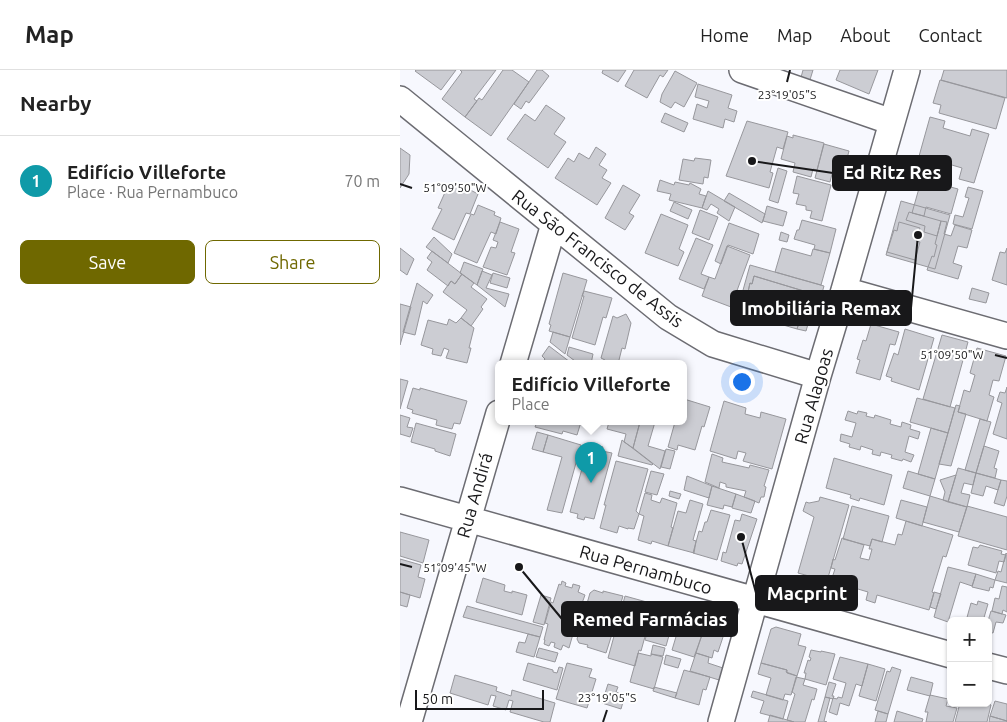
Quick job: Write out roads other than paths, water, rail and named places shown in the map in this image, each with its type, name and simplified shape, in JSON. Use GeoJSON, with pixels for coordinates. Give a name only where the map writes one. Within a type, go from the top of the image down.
{"type":"FeatureCollection","features":[{"type":"Feature","properties":{"kind":"street"},"geometry":{"type":"LineString","coordinates":[[742,70],[892,122]]}},
{"type":"Feature","properties":{"kind":"street","name":"Rua Alagoas"},"geometry":{"type":"LineString","coordinates":[[721,722],[818,376],[907,70]]}},
{"type":"Feature","properties":{"kind":"street","name":"Rua São Francisco de Assis"},"geometry":{"type":"LineString","coordinates":[[400,98],[668,317],[713,344],[818,376]]}},
{"type":"Feature","properties":{"kind":"street"},"geometry":{"type":"LineString","coordinates":[[514,360],[554,224]]}},
{"type":"Feature","properties":{"kind":"street"},"geometry":{"type":"LineString","coordinates":[[844,290],[1007,336]]}},
{"type":"Feature","properties":{"kind":"street","name":"Rua Andirá"},"geometry":{"type":"LineString","coordinates":[[409,722],[495,423]]}},
{"type":"Feature","properties":{"kind":"street","name":"Rua Pernambuco"},"geometry":{"type":"LineString","coordinates":[[400,500],[947,654]]}},
{"type":"Feature","properties":{"kind":"street"},"geometry":{"type":"LineString","coordinates":[[992,667],[1007,671]]}},
{"type":"Feature","properties":{"kind":"place","name":"Ed Ritz Res"},"geometry":{"type":"Point","coordinates":[752,161]}},
{"type":"Feature","properties":{"kind":"place","name":"Imobiliária Remax"},"geometry":{"type":"Point","coordinates":[918,235]}},
{"type":"Feature","properties":{"kind":"place","name":"Edifício Villeforte"},"geometry":{"type":"Point","coordinates":[591,483]}},
{"type":"Feature","properties":{"kind":"place","name":"Macprint"},"geometry":{"type":"Point","coordinates":[741,537]}},
{"type":"Feature","properties":{"kind":"place","name":"Remed Farmácias"},"geometry":{"type":"Point","coordinates":[519,567]}}]}
